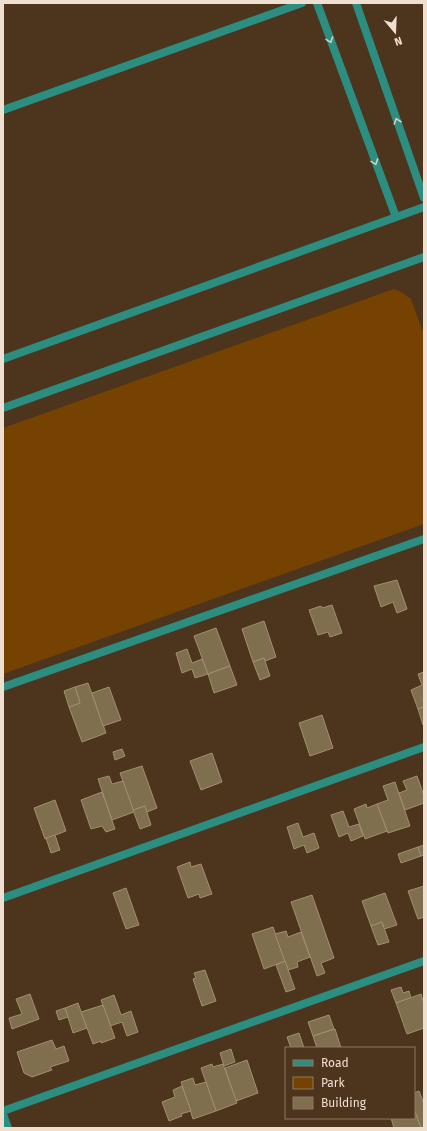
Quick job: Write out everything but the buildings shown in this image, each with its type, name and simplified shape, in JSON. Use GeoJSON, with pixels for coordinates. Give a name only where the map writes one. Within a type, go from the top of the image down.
{"type":"FeatureCollection","features":[{"type":"Feature","properties":{"kind":"street"},"geometry":{"type":"LineString","coordinates":[[3,110],[302,3]]}},
{"type":"Feature","properties":{"kind":"street"},"geometry":{"type":"LineString","coordinates":[[317,3],[396,217]]}},
{"type":"Feature","properties":{"kind":"street"},"geometry":{"type":"LineString","coordinates":[[356,3],[424,198]]}},
{"type":"Feature","properties":{"kind":"street"},"geometry":{"type":"LineString","coordinates":[[3,358],[424,207]]}},
{"type":"Feature","properties":{"kind":"street"},"geometry":{"type":"LineString","coordinates":[[3,408],[424,257]]}},
{"type":"Feature","properties":{"kind":"street"},"geometry":{"type":"LineString","coordinates":[[3,687],[424,539]]}},
{"type":"Feature","properties":{"kind":"street"},"geometry":{"type":"LineString","coordinates":[[3,898],[424,747]]}},
{"type":"Feature","properties":{"kind":"street"},"geometry":{"type":"LineString","coordinates":[[8,1128],[3,1112],[424,961]]}},
{"type":"Feature","properties":{"kind":"green space"},"geometry":{"type":"Polygon","coordinates":[[[394,289],[411,299],[424,335],[424,524],[3,674],[3,428],[394,289]]]}}]}
